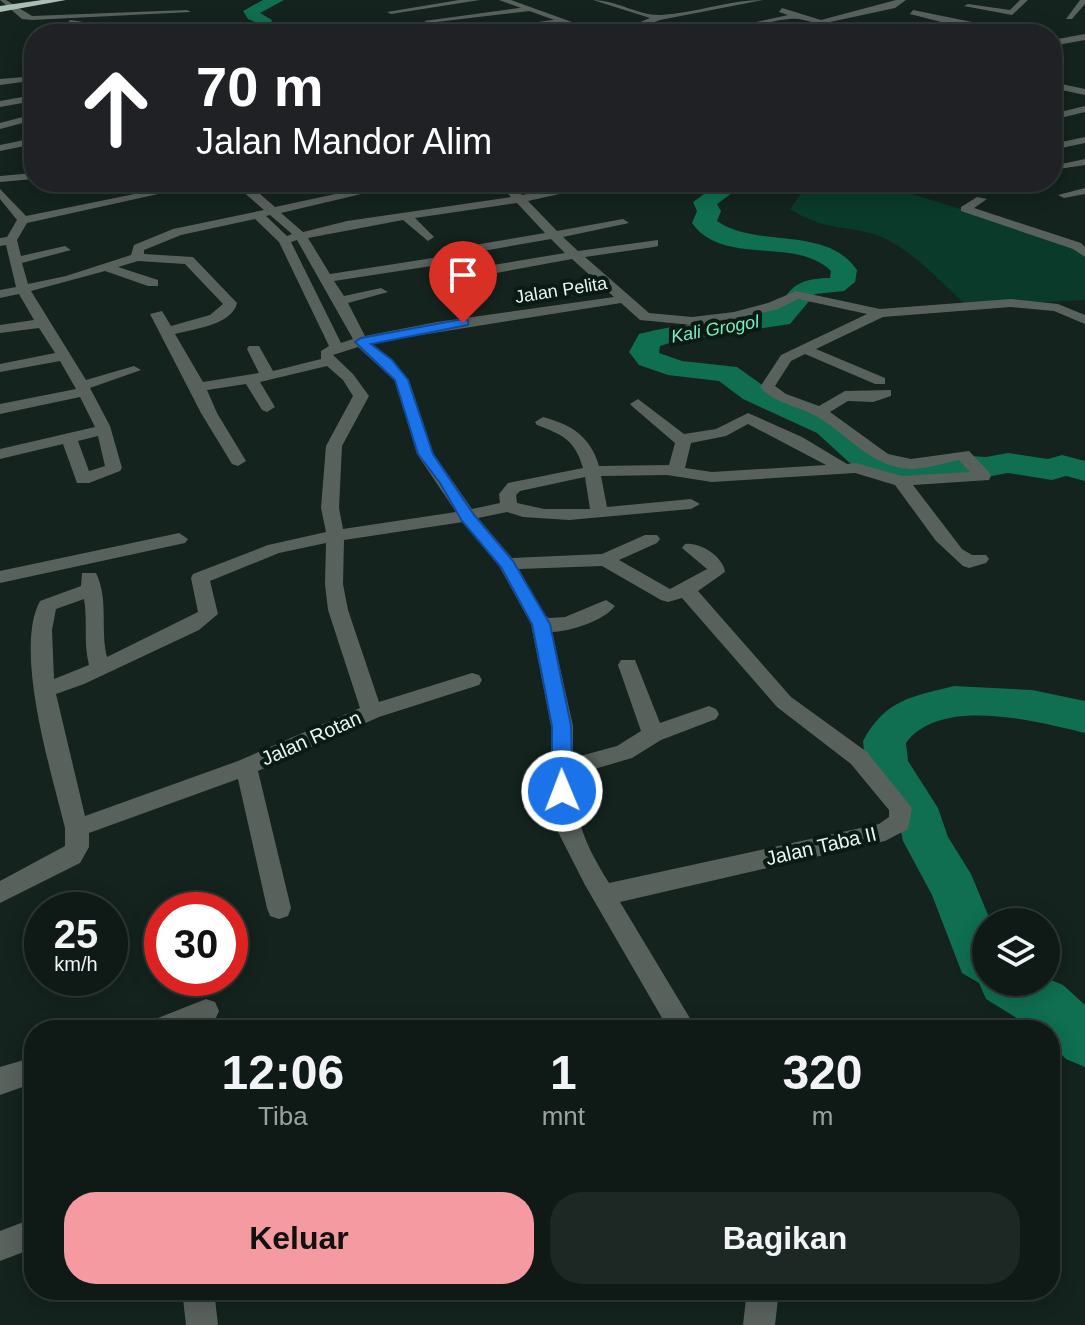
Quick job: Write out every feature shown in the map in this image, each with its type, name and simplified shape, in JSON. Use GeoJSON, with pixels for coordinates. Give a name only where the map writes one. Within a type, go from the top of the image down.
{"type":"FeatureCollection","features":[{"type":"Feature","properties":{"kind":"highway"},"geometry":{"type":"LineString","coordinates":[[0,4],[23,0]]}},
{"type":"Feature","properties":{"kind":"highway"},"geometry":{"type":"LineString","coordinates":[[0,4],[61,0]]}},
{"type":"Feature","properties":{"kind":"street"},"geometry":{"type":"LineString","coordinates":[[391,12],[476,0]]}},
{"type":"Feature","properties":{"kind":"street"},"geometry":{"type":"LineString","coordinates":[[503,0],[568,24]]}},
{"type":"Feature","properties":{"kind":"street"},"geometry":{"type":"LineString","coordinates":[[516,5],[539,0]]}},
{"type":"Feature","properties":{"kind":"street"},"geometry":{"type":"LineString","coordinates":[[599,0],[658,18]]}},
{"type":"Feature","properties":{"kind":"street"},"geometry":{"type":"LineString","coordinates":[[820,23],[892,6],[902,0]]}},
{"type":"Feature","properties":{"kind":"street"},"geometry":{"type":"LineString","coordinates":[[1012,0],[1024,1]]}},
{"type":"Feature","properties":{"kind":"street"},"geometry":{"type":"LineString","coordinates":[[1069,17],[1084,0]]}},
{"type":"Feature","properties":{"kind":"street"},"geometry":{"type":"LineString","coordinates":[[642,24],[658,18],[758,1]]}},
{"type":"Feature","properties":{"kind":"street"},"geometry":{"type":"LineString","coordinates":[[968,6],[1012,13],[1024,1]]}},
{"type":"Feature","properties":{"kind":"street"},"geometry":{"type":"LineString","coordinates":[[0,4],[21,17],[187,12]]}},
{"type":"Feature","properties":{"kind":"street"},"geometry":{"type":"LineString","coordinates":[[622,9],[636,4]]}},
{"type":"Feature","properties":{"kind":"street"},"geometry":{"type":"LineString","coordinates":[[428,21],[527,9]]}},
{"type":"Feature","properties":{"kind":"street"},"geometry":{"type":"LineString","coordinates":[[782,10],[805,24]]}},
{"type":"Feature","properties":{"kind":"street"},"geometry":{"type":"LineString","coordinates":[[913,12],[969,24],[987,21]]}},
{"type":"Feature","properties":{"kind":"street"},"geometry":{"type":"LineString","coordinates":[[63,17],[79,24]]}},
{"type":"Feature","properties":{"kind":"street"},"geometry":{"type":"LineString","coordinates":[[845,24],[864,19]]}},
{"type":"Feature","properties":{"kind":"street"},"geometry":{"type":"LineString","coordinates":[[767,24],[796,20],[826,24]]}},
{"type":"Feature","properties":{"kind":"street"},"geometry":{"type":"LineString","coordinates":[[535,24],[560,21]]}},
{"type":"Feature","properties":{"kind":"street"},"geometry":{"type":"LineString","coordinates":[[1062,41],[1085,37]]}},
{"type":"Feature","properties":{"kind":"street"},"geometry":{"type":"LineString","coordinates":[[1069,39],[1085,45]]}},
{"type":"Feature","properties":{"kind":"street"},"geometry":{"type":"LineString","coordinates":[[0,82],[24,79]]}},
{"type":"Feature","properties":{"kind":"street"},"geometry":{"type":"LineString","coordinates":[[1062,87],[1085,92]]}},
{"type":"Feature","properties":{"kind":"street"},"geometry":{"type":"LineString","coordinates":[[0,96],[0,103],[24,99]]}},
{"type":"Feature","properties":{"kind":"street"},"geometry":{"type":"LineString","coordinates":[[1062,115],[1085,109]]}},
{"type":"Feature","properties":{"kind":"street"},"geometry":{"type":"LineString","coordinates":[[0,126],[24,120]]}},
{"type":"Feature","properties":{"kind":"street"},"geometry":{"type":"LineString","coordinates":[[0,137],[24,140]]}},
{"type":"Feature","properties":{"kind":"street"},"geometry":{"type":"LineString","coordinates":[[1062,144],[1082,137]]}},
{"type":"Feature","properties":{"kind":"street"},"geometry":{"type":"LineString","coordinates":[[0,148],[24,143]]}},
{"type":"Feature","properties":{"kind":"street"},"geometry":{"type":"LineString","coordinates":[[1062,167],[1085,162]]}},
{"type":"Feature","properties":{"kind":"street"},"geometry":{"type":"LineString","coordinates":[[0,179],[24,177]]}},
{"type":"Feature","properties":{"kind":"street"},"geometry":{"type":"LineString","coordinates":[[1064,195],[1085,191]]}},
{"type":"Feature","properties":{"kind":"street"},"geometry":{"type":"LineString","coordinates":[[0,192],[23,220]]}},
{"type":"Feature","properties":{"kind":"street"},"geometry":{"type":"LineString","coordinates":[[86,192],[93,204]]}},
{"type":"Feature","properties":{"kind":"street"},"geometry":{"type":"LineString","coordinates":[[69,439],[82,478],[87,480],[115,467],[103,430],[64,356],[23,290],[15,261],[5,241],[23,220],[93,204],[140,201],[168,192]]}},
{"type":"Feature","properties":{"kind":"street"},"geometry":{"type":"LineString","coordinates":[[251,192],[300,235],[328,278],[361,342],[402,380],[425,454],[468,517],[507,564],[541,624],[562,726],[563,811],[569,830],[678,1020]]}},
{"type":"Feature","properties":{"kind":"street"},"geometry":{"type":"LineString","coordinates":[[137,257],[138,248],[165,236],[363,192]]}},
{"type":"Feature","properties":{"kind":"street"},"geometry":{"type":"LineString","coordinates":[[513,192],[576,257],[645,317],[692,321],[744,314],[796,295],[880,313],[1011,303],[1041,305],[1081,314]]}},
{"type":"Feature","properties":{"kind":"street"},"geometry":{"type":"LineString","coordinates":[[284,240],[406,216],[556,192]]}},
{"type":"Feature","properties":{"kind":"street"},"geometry":{"type":"LineString","coordinates":[[981,199],[965,209],[1082,247]]}},
{"type":"Feature","properties":{"kind":"street"},"geometry":{"type":"LineString","coordinates":[[259,216],[284,240],[333,355]]}},
{"type":"Feature","properties":{"kind":"street"},"geometry":{"type":"LineString","coordinates":[[406,216],[428,237]]}},
{"type":"Feature","properties":{"kind":"street"},"geometry":{"type":"LineString","coordinates":[[454,252],[560,241],[624,228]]}},
{"type":"Feature","properties":{"kind":"street"},"geometry":{"type":"LineString","coordinates":[[437,280],[654,243]]}},
{"type":"Feature","properties":{"kind":"street"},"geometry":{"type":"LineString","coordinates":[[15,261],[65,250]]}},
{"type":"Feature","properties":{"kind":"street"},"geometry":{"type":"LineString","coordinates":[[0,294],[108,268],[137,257],[189,260],[230,303],[229,309],[220,316],[166,332]]}},
{"type":"Feature","properties":{"kind":"street"},"geometry":{"type":"LineString","coordinates":[[328,278],[453,259],[469,273]]}},
{"type":"Feature","properties":{"kind":"street"},"geometry":{"type":"LineString","coordinates":[[108,268],[153,283]]}},
{"type":"Feature","properties":{"kind":"street"},"geometry":{"type":"LineString","coordinates":[[340,301],[381,292]]}},
{"type":"Feature","properties":{"kind":"street","name":"Jalan Pelita"},"geometry":{"type":"LineString","coordinates":[[198,387],[268,376],[333,355],[361,342],[440,326],[570,310],[622,299]]}},
{"type":"Feature","properties":{"kind":"street"},"geometry":{"type":"LineString","coordinates":[[880,313],[786,358],[767,387],[781,397],[820,412],[868,462],[901,481],[956,553],[969,562],[980,559]]}},
{"type":"Feature","properties":{"kind":"street"},"geometry":{"type":"LineString","coordinates":[[157,314],[178,346],[209,413],[238,461]]}},
{"type":"Feature","properties":{"kind":"street"},"geometry":{"type":"LineString","coordinates":[[0,329],[44,323]]}},
{"type":"Feature","properties":{"kind":"street"},"geometry":{"type":"LineString","coordinates":[[254,349],[268,376]]}},
{"type":"Feature","properties":{"kind":"street"},"geometry":{"type":"LineString","coordinates":[[804,349],[883,387],[873,397],[849,395],[820,412]]}},
{"type":"Feature","properties":{"kind":"street","name":"Jalan Rotan"},"geometry":{"type":"LineString","coordinates":[[77,828],[246,767],[372,712],[343,633],[334,584],[335,536],[330,508],[334,446],[361,396],[333,355]]}},
{"type":"Feature","properties":{"kind":"street"},"geometry":{"type":"LineString","coordinates":[[0,368],[64,356]]}},
{"type":"Feature","properties":{"kind":"street"},"geometry":{"type":"LineString","coordinates":[[0,409],[82,389],[134,370]]}},
{"type":"Feature","properties":{"kind":"street"},"geometry":{"type":"LineString","coordinates":[[251,379],[267,407]]}},
{"type":"Feature","properties":{"kind":"street"},"geometry":{"type":"LineString","coordinates":[[638,404],[682,441]]}},
{"type":"Feature","properties":{"kind":"street"},"geometry":{"type":"LineString","coordinates":[[682,441],[720,433],[748,418],[843,468]]}},
{"type":"Feature","properties":{"kind":"street"},"geometry":{"type":"LineString","coordinates":[[543,422],[574,435],[591,471],[599,513]]}},
{"type":"Feature","properties":{"kind":"street"},"geometry":{"type":"LineString","coordinates":[[0,454],[103,430]]}},
{"type":"Feature","properties":{"kind":"street"},"geometry":{"type":"LineString","coordinates":[[676,472],[682,441]]}},
{"type":"Feature","properties":{"kind":"street"},"geometry":{"type":"LineString","coordinates":[[509,506],[507,494],[514,487],[591,471],[676,472],[712,477],[843,468],[868,462],[911,464],[959,454],[969,457],[984,474],[901,481]]}},
{"type":"Feature","properties":{"kind":"street"},"geometry":{"type":"LineString","coordinates":[[44,690],[152,646],[203,619],[208,609],[199,580],[202,577],[293,542],[468,517],[509,506],[530,514],[599,513],[691,504]]}},
{"type":"Feature","properties":{"kind":"street"},"geometry":{"type":"LineString","coordinates":[[0,574],[179,539]]}},
{"type":"Feature","properties":{"kind":"street"},"geometry":{"type":"LineString","coordinates":[[507,564],[605,560],[651,539]]}},
{"type":"Feature","properties":{"kind":"street"},"geometry":{"type":"LineString","coordinates":[[605,560],[662,594],[686,590],[717,569],[691,548]]}},
{"type":"Feature","properties":{"kind":"street"},"geometry":{"type":"LineString","coordinates":[[0,893],[72,856],[77,847],[77,828],[44,690],[46,607],[89,584],[97,621],[93,641],[100,668]]}},
{"type":"Feature","properties":{"kind":"street","name":"Jalan Taba II"},"geometry":{"type":"LineString","coordinates":[[599,886],[885,832],[900,822],[901,808],[859,758],[811,725],[769,687],[686,590]]}},
{"type":"Feature","properties":{"kind":"street"},"geometry":{"type":"LineString","coordinates":[[541,624],[561,624],[606,606]]}},
{"type":"Feature","properties":{"kind":"street"},"geometry":{"type":"LineString","coordinates":[[628,665],[653,734]]}},
{"type":"Feature","properties":{"kind":"street"},"geometry":{"type":"LineString","coordinates":[[372,712],[472,680]]}},
{"type":"Feature","properties":{"kind":"street"},"geometry":{"type":"LineString","coordinates":[[561,770],[624,752],[653,734],[709,714]]}},
{"type":"Feature","properties":{"kind":"street"},"geometry":{"type":"LineString","coordinates":[[246,767],[279,908]]}},
{"type":"Feature","properties":{"kind":"street"},"geometry":{"type":"LineString","coordinates":[[185,1020],[206,1011]]}},
{"type":"Feature","properties":{"kind":"street"},"geometry":{"type":"LineString","coordinates":[[0,1081],[24,1073]]}},
{"type":"Feature","properties":{"kind":"street"},"geometry":{"type":"LineString","coordinates":[[0,1246],[24,1237]]}},
{"type":"Feature","properties":{"kind":"street"},"geometry":{"type":"LineString","coordinates":[[199,1300],[202,1325]]}},
{"type":"Feature","properties":{"kind":"street"},"geometry":{"type":"LineString","coordinates":[[759,1325],[762,1300]]}},
{"type":"Feature","properties":{"kind":"green space"},"geometry":{"type":"Polygon","coordinates":[[[802,192],[905,192],[1085,247],[1085,300],[967,306],[923,265],[887,240],[861,231],[822,224],[790,209],[802,192]]]}},
{"type":"Feature","properties":{"kind":"waterway","name":"Kali Grogol"},"geometry":{"type":"LineString","coordinates":[[263,24],[264,20],[254,16],[251,11],[276,0]]}},
{"type":"Feature","properties":{"kind":"waterway","name":"Kali Grogol"},"geometry":{"type":"LineString","coordinates":[[720,192],[705,202],[709,211],[704,223],[717,232],[735,238],[817,252],[833,259],[844,270],[842,282],[835,286],[806,289],[780,318],[673,333],[649,340],[643,352],[649,359],[678,369],[727,373],[754,393],[828,426],[863,458],[884,466],[924,471],[954,465],[986,467],[1008,463],[1052,470],[1062,465],[1085,471]]}},
{"type":"Feature","properties":{"kind":"waterway","name":"Kali Grogol"},"geometry":{"type":"LineString","coordinates":[[972,936],[954,889],[926,841],[922,821],[887,763],[884,741],[900,720],[913,712],[954,701],[1032,705],[1085,717]]}},
{"type":"Feature","properties":{"kind":"waterway","name":"Kali Grogol"},"geometry":{"type":"LineString","coordinates":[[1025,996],[1044,1002],[1085,1041]]}},
{"type":"Feature","properties":{"kind":"route"},"geometry":{"type":"LineString","coordinates":[[463,323],[361,342],[402,380],[425,454],[468,517],[507,564],[541,624],[562,726],[562,791]]}}]}
